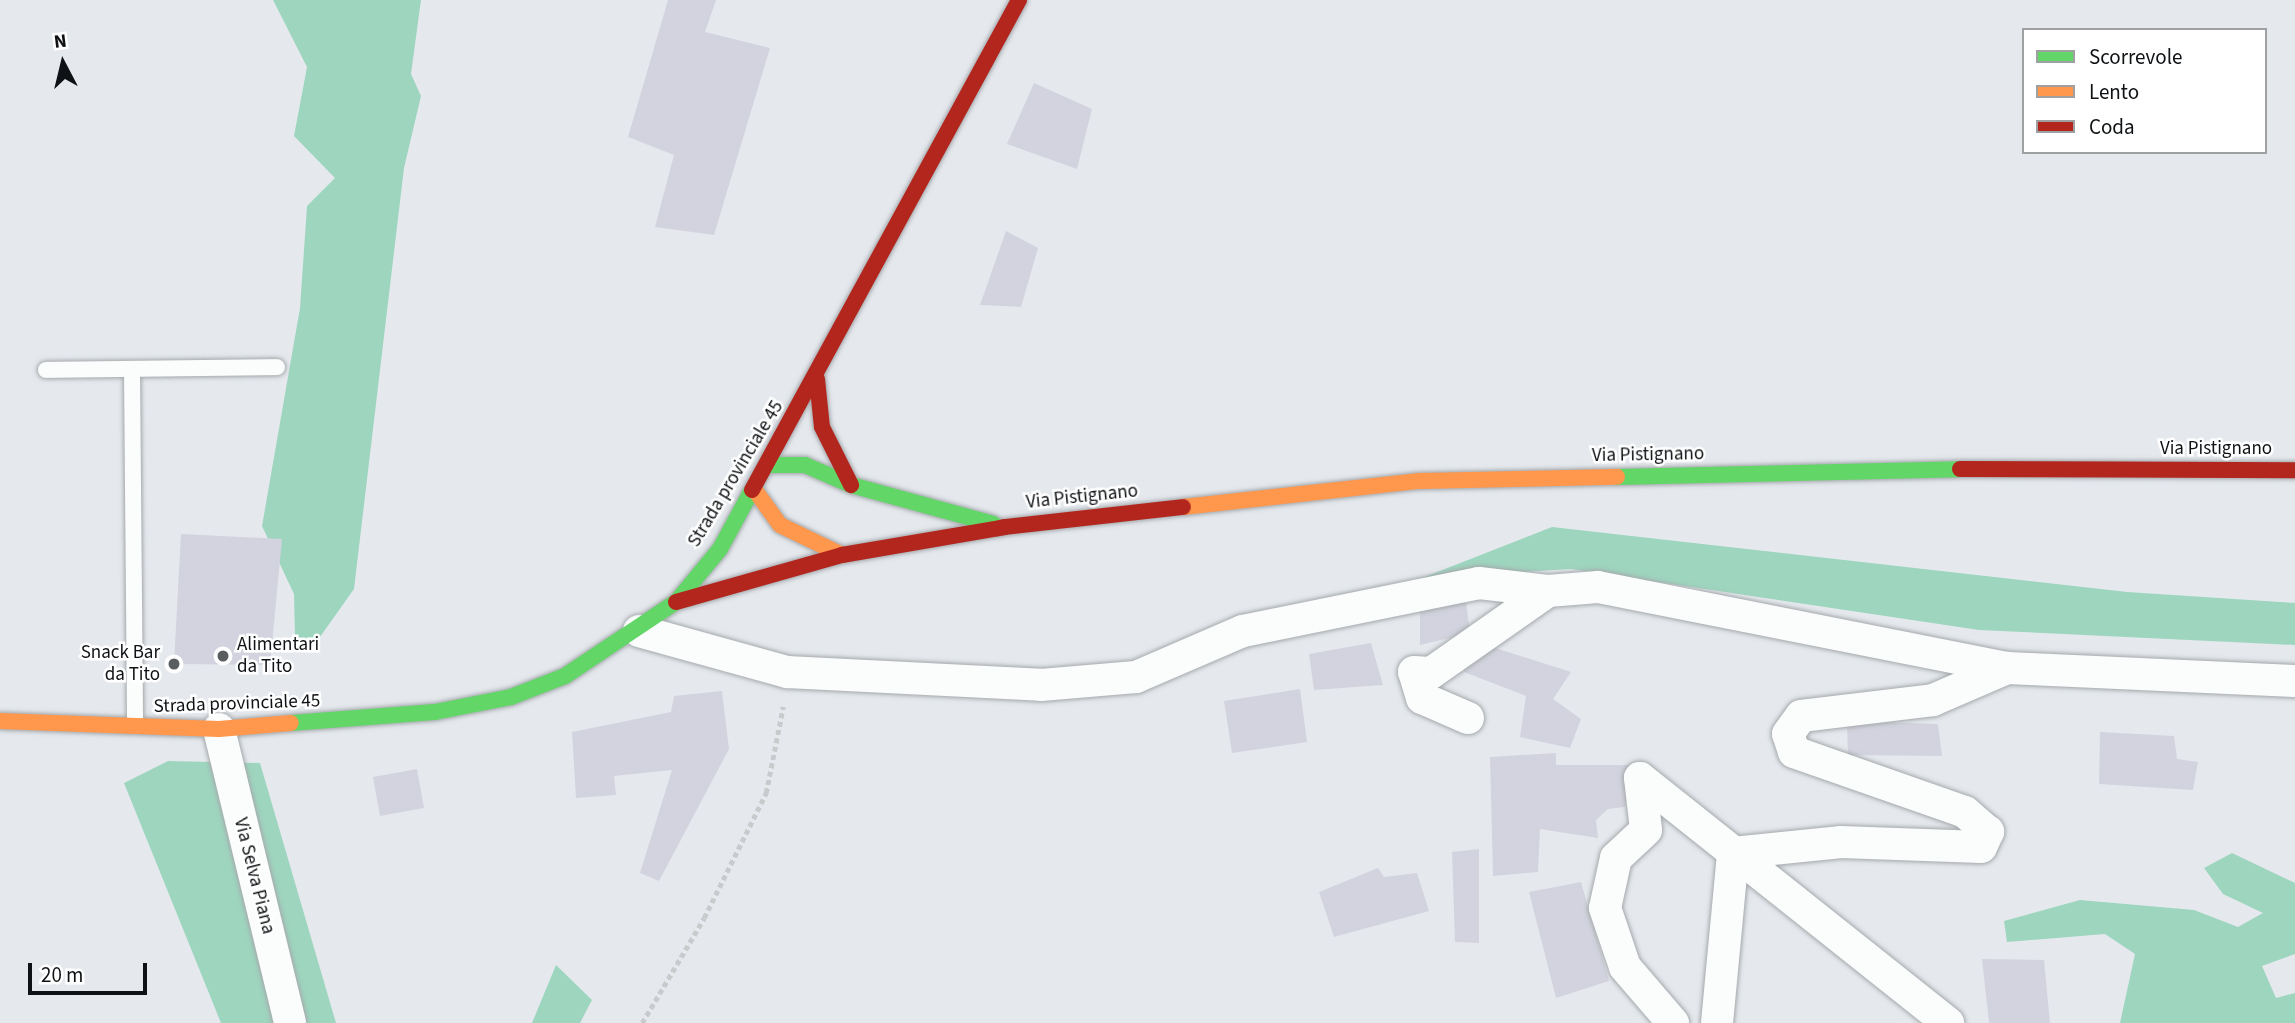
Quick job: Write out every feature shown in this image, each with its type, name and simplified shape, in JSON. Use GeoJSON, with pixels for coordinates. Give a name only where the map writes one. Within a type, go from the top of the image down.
{"type":"FeatureCollection","features":[{"type":"Feature","properties":{"kind":"street","name":"Strada provinciale 45"},"geometry":{"type":"LineString","coordinates":[[0,721],[219,729],[435,712],[511,697],[565,676],[639,631],[676,602],[720,549],[817,379],[1019,0]]}},
{"type":"Feature","properties":{"kind":"street"},"geometry":{"type":"LineString","coordinates":[[817,379],[822,428],[851,485]]}},
{"type":"Feature","properties":{"kind":"street"},"geometry":{"type":"LineString","coordinates":[[767,465],[805,465],[851,485],[1005,527]]}},
{"type":"Feature","properties":{"kind":"street","name":"Via Pistignano"},"geometry":{"type":"LineString","coordinates":[[676,602],[842,555],[1005,527],[1420,481],[1958,469],[2295,471]]}},
{"type":"Feature","properties":{"kind":"street"},"geometry":{"type":"LineString","coordinates":[[754,489],[780,525],[842,555]]}},
{"type":"Feature","properties":{"kind":"street"},"geometry":{"type":"LineString","coordinates":[[639,631],[787,671],[1041,685],[1136,677],[1243,631],[1368,602],[1479,583],[1548,591],[1598,587],[2007,667],[2295,681]]}},
{"type":"Feature","properties":{"kind":"street"},"geometry":{"type":"LineString","coordinates":[[1468,718],[1422,698],[1414,672],[1431,673],[1548,591]]}},
{"type":"Feature","properties":{"kind":"street"},"geometry":{"type":"LineString","coordinates":[[1733,853],[1841,842],[1981,847],[1988,832],[1965,812],[1794,752],[1788,734],[1801,716],[1933,700],[2007,667]]}},
{"type":"Feature","properties":{"kind":"street","name":"Via Selva Piana"},"geometry":{"type":"LineString","coordinates":[[219,729],[290,1023]]}},
{"type":"Feature","properties":{"kind":"street"},"geometry":{"type":"LineString","coordinates":[[1672,1023],[1625,967],[1605,908],[1616,858],[1646,830],[1640,778],[1948,1023]]}},
{"type":"Feature","properties":{"kind":"street"},"geometry":{"type":"LineString","coordinates":[[1717,1023],[1733,853]]}},
{"type":"Feature","properties":{"kind":"lane"},"geometry":{"type":"LineString","coordinates":[[46,370],[132,371],[277,367]]}},
{"type":"Feature","properties":{"kind":"lane"},"geometry":{"type":"LineString","coordinates":[[132,371],[135,728]]}},
{"type":"Feature","properties":{"kind":"path"},"geometry":{"type":"LineString","coordinates":[[642,1023],[704,918],[766,793],[787,671]]}},
{"type":"Feature","properties":{"kind":"green space"},"geometry":{"type":"Polygon","coordinates":[[[273,0],[421,0],[411,74],[421,96],[404,168],[354,589],[315,644],[295,637],[294,594],[262,526],[300,308],[307,206],[335,178],[294,136],[307,67],[273,0]]]}},
{"type":"Feature","properties":{"kind":"green space"},"geometry":{"type":"Polygon","coordinates":[[[1552,527],[2127,592],[2295,603],[2295,645],[1979,630],[1571,569],[1422,578],[1552,527]]]}},
{"type":"Feature","properties":{"kind":"green space"},"geometry":{"type":"Polygon","coordinates":[[[168,761],[260,763],[336,1023],[221,1023],[124,783],[168,761]]]}},
{"type":"Feature","properties":{"kind":"green space"},"geometry":{"type":"Polygon","coordinates":[[[2232,853],[2295,883],[2295,954],[2262,966],[2276,998],[2295,993],[2295,1023],[2120,1023],[2135,954],[2105,934],[2007,942],[2004,921],[2080,900],[2194,910],[2238,927],[2263,913],[2223,894],[2204,868],[2232,853]]]}},
{"type":"Feature","properties":{"kind":"green space"},"geometry":{"type":"Polygon","coordinates":[[[556,965],[592,1000],[580,1023],[532,1023],[556,965]]]}},
{"type":"Feature","properties":{"kind":"building"},"geometry":{"type":"Polygon","coordinates":[[[668,0],[716,0],[705,32],[770,48],[714,235],[655,227],[674,155],[628,137],[668,0]]]}},
{"type":"Feature","properties":{"kind":"building"},"geometry":{"type":"Polygon","coordinates":[[[1034,83],[1092,109],[1077,169],[1007,144],[1034,83]]]}},
{"type":"Feature","properties":{"kind":"building"},"geometry":{"type":"Polygon","coordinates":[[[1006,231],[1038,248],[1021,307],[980,305],[1006,231]]]}},
{"type":"Feature","properties":{"kind":"building"},"geometry":{"type":"Polygon","coordinates":[[[181,534],[282,539],[270,665],[174,664],[181,534]]]}},
{"type":"Feature","properties":{"kind":"building"},"geometry":{"type":"Polygon","coordinates":[[[1420,602],[1466,602],[1470,633],[1420,645],[1420,602]]]}},
{"type":"Feature","properties":{"kind":"building"},"geometry":{"type":"Polygon","coordinates":[[[1371,643],[1383,685],[1314,690],[1309,654],[1371,643]]]}},
{"type":"Feature","properties":{"kind":"building"},"geometry":{"type":"Polygon","coordinates":[[[1486,645],[1571,672],[1553,699],[1581,719],[1570,748],[1520,737],[1526,696],[1464,672],[1465,656],[1486,645]]]}},
{"type":"Feature","properties":{"kind":"building"},"geometry":{"type":"Polygon","coordinates":[[[1300,689],[1307,742],[1232,753],[1224,701],[1300,689]]]}},
{"type":"Feature","properties":{"kind":"building"},"geometry":{"type":"Polygon","coordinates":[[[722,691],[729,749],[659,881],[640,873],[672,770],[614,776],[616,795],[576,798],[572,732],[671,712],[674,696],[722,691]]]}},
{"type":"Feature","properties":{"kind":"building"},"geometry":{"type":"Polygon","coordinates":[[[1847,721],[1938,724],[1942,756],[1848,755],[1847,721]]]}},
{"type":"Feature","properties":{"kind":"building"},"geometry":{"type":"Polygon","coordinates":[[[2100,732],[2174,736],[2177,759],[2198,762],[2193,790],[2099,784],[2100,732]]]}},
{"type":"Feature","properties":{"kind":"building"},"geometry":{"type":"Polygon","coordinates":[[[1556,753],[1556,765],[1630,765],[1625,807],[1608,809],[1596,820],[1598,838],[1540,829],[1538,872],[1493,876],[1490,757],[1556,753]]]}},
{"type":"Feature","properties":{"kind":"building"},"geometry":{"type":"Polygon","coordinates":[[[417,769],[424,808],[380,816],[373,777],[417,769]]]}},
{"type":"Feature","properties":{"kind":"building"},"geometry":{"type":"Polygon","coordinates":[[[1479,849],[1479,943],[1455,942],[1452,852],[1479,849]]]}},
{"type":"Feature","properties":{"kind":"building"},"geometry":{"type":"Polygon","coordinates":[[[1378,868],[1384,877],[1417,873],[1429,911],[1334,937],[1319,892],[1378,868]]]}},
{"type":"Feature","properties":{"kind":"building"},"geometry":{"type":"Polygon","coordinates":[[[1581,882],[1609,981],[1556,998],[1529,892],[1581,882]]]}},
{"type":"Feature","properties":{"kind":"building"},"geometry":{"type":"Polygon","coordinates":[[[1982,959],[2044,960],[2050,1023],[1989,1023],[1982,959]]]}},
{"type":"Feature","properties":{"kind":"traffic: fast"},"geometry":{"type":"LineString","coordinates":[[767,465],[805,465],[851,485],[994,524]]}},
{"type":"Feature","properties":{"kind":"traffic: fast"},"geometry":{"type":"LineString","coordinates":[[1617,477],[1960,469]]}},
{"type":"Feature","properties":{"kind":"traffic: fast"},"geometry":{"type":"LineString","coordinates":[[291,723],[435,712],[511,697],[565,676],[676,602],[720,549],[752,490]]}},
{"type":"Feature","properties":{"kind":"traffic: slow"},"geometry":{"type":"LineString","coordinates":[[1183,507],[1420,481],[1617,477]]}},
{"type":"Feature","properties":{"kind":"traffic: slow"},"geometry":{"type":"LineString","coordinates":[[754,489],[780,525],[842,555]]}},
{"type":"Feature","properties":{"kind":"traffic: slow"},"geometry":{"type":"LineString","coordinates":[[0,721],[219,729],[291,723]]}},
{"type":"Feature","properties":{"kind":"traffic: jam"},"geometry":{"type":"LineString","coordinates":[[752,490],[1019,0]]}},
{"type":"Feature","properties":{"kind":"traffic: jam"},"geometry":{"type":"LineString","coordinates":[[817,379],[822,427],[851,485]]}},
{"type":"Feature","properties":{"kind":"traffic: jam"},"geometry":{"type":"LineString","coordinates":[[1960,469],[2295,470]]}},
{"type":"Feature","properties":{"kind":"traffic: jam"},"geometry":{"type":"LineString","coordinates":[[676,602],[842,555],[1005,527],[1183,507]]}},
{"type":"Feature","properties":{"kind":"place","name":"Alimentari da Tito"},"geometry":{"type":"Point","coordinates":[223,656]}},
{"type":"Feature","properties":{"kind":"place","name":"Snack Bar da Tito"},"geometry":{"type":"Point","coordinates":[174,664]}}]}
